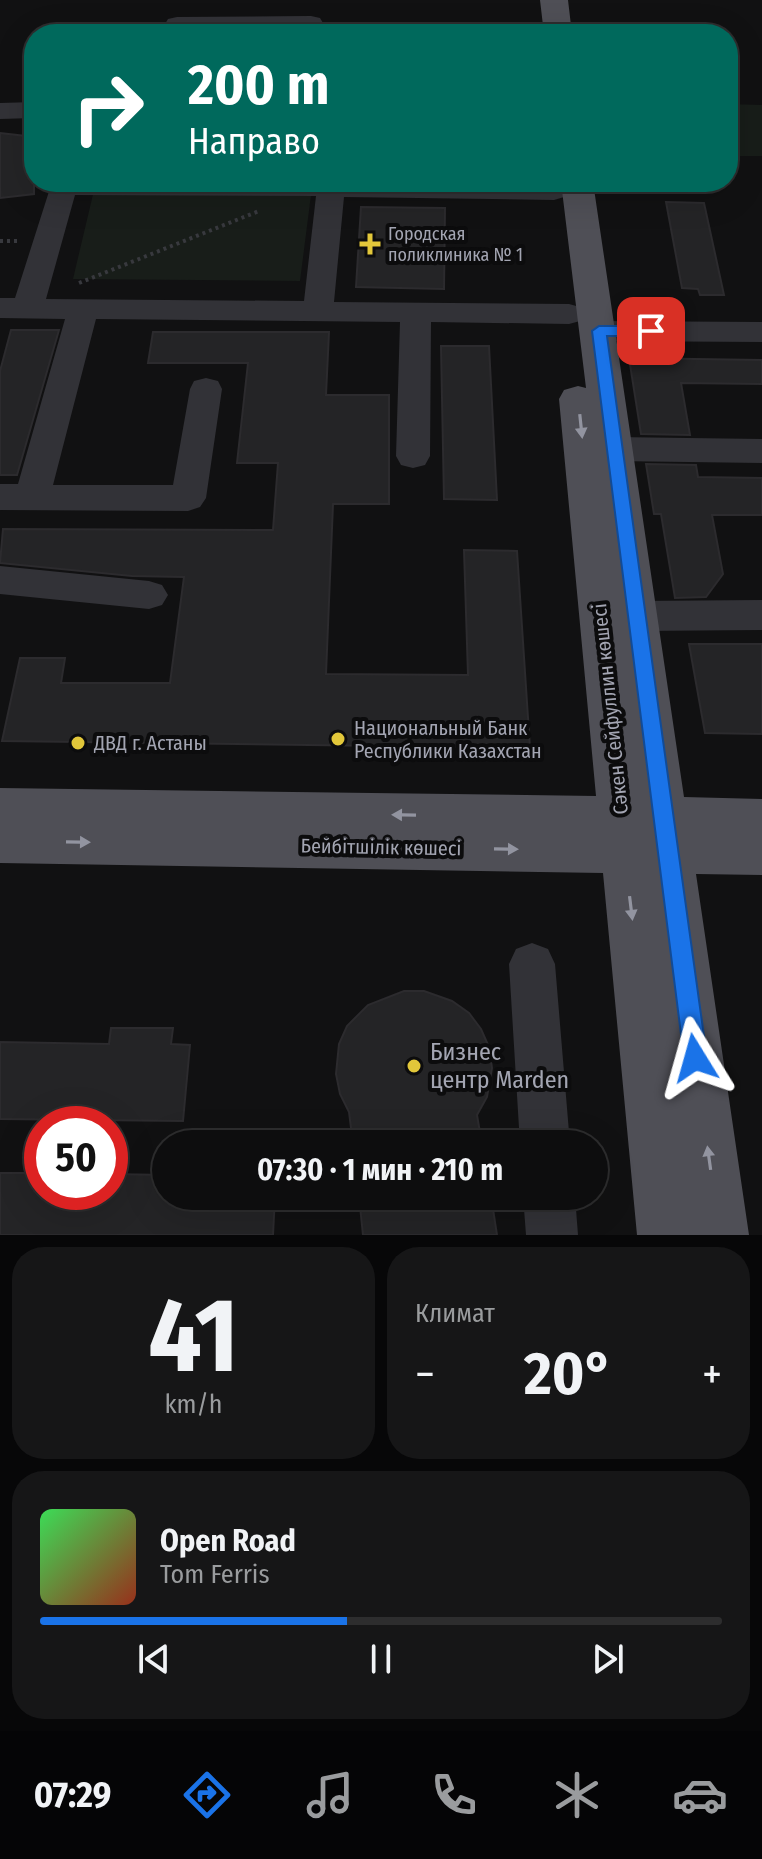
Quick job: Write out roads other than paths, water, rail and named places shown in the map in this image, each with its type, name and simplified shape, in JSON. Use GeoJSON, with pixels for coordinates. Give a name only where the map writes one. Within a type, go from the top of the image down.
{"type":"FeatureCollection","features":[{"type":"Feature","properties":{"kind":"main road"},"geometry":{"type":"LineString","coordinates":[[530,0],[534,24]]}},
{"type":"Feature","properties":{"kind":"main road"},"geometry":{"type":"LineString","coordinates":[[554,0],[557,24]]}},
{"type":"Feature","properties":{"kind":"main road","name":"Сәкен Сейфуллин көшесі"},"geometry":{"type":"LineString","coordinates":[[562,192],[584,322],[644,834],[719,1235]]}},
{"type":"Feature","properties":{"kind":"main road","name":"Сәкен Сейфуллин көшесі"},"geometry":{"type":"LineString","coordinates":[[584,322],[614,449],[636,616],[644,834],[667,1235]]}},
{"type":"Feature","properties":{"kind":"main road","name":"Бейбітшілік көшесі"},"geometry":{"type":"LineString","coordinates":[[0,809],[644,834],[762,853]]}},
{"type":"Feature","properties":{"kind":"main road","name":"Бейбітшілік көшесі"},"geometry":{"type":"LineString","coordinates":[[0,841],[644,834],[762,820]]}},
{"type":"Feature","properties":{"kind":"lane"},"geometry":{"type":"LineString","coordinates":[[180,19],[311,23]]}},
{"type":"Feature","properties":{"kind":"lane"},"geometry":{"type":"LineString","coordinates":[[0,111],[24,110]]}},
{"type":"Feature","properties":{"kind":"lane"},"geometry":{"type":"LineString","coordinates":[[14,308],[61,192]]}},
{"type":"Feature","properties":{"kind":"lane"},"geometry":{"type":"LineString","coordinates":[[318,311],[321,192]]}},
{"type":"Feature","properties":{"kind":"lane"},"geometry":{"type":"LineString","coordinates":[[14,308],[80,296],[318,311],[416,312],[762,332]]}},
{"type":"Feature","properties":{"kind":"lane"},"geometry":{"type":"LineString","coordinates":[[80,296],[16,497],[188,498],[206,389]]}},
{"type":"Feature","properties":{"kind":"lane"},"geometry":{"type":"LineString","coordinates":[[413,456],[416,312]]}},
{"type":"Feature","properties":{"kind":"lane"},"geometry":{"type":"LineString","coordinates":[[614,449],[762,451]]}},
{"type":"Feature","properties":{"kind":"lane"},"geometry":{"type":"LineString","coordinates":[[0,580],[149,595]]}},
{"type":"Feature","properties":{"kind":"lane"},"geometry":{"type":"LineString","coordinates":[[636,616],[762,615]]}},
{"type":"Feature","properties":{"kind":"lane"},"geometry":{"type":"LineString","coordinates":[[532,964],[544,1130]]}},
{"type":"Feature","properties":{"kind":"lane"},"geometry":{"type":"LineString","coordinates":[[550,1210],[552,1235]]}},
{"type":"Feature","properties":{"kind":"place","name":"Городская поликлиника № 1"},"geometry":{"type":"Point","coordinates":[370,244]}},
{"type":"Feature","properties":{"kind":"place","name":"Национальный Банк Республики Казахстан"},"geometry":{"type":"Point","coordinates":[338,739]}},
{"type":"Feature","properties":{"kind":"place","name":"ДВД г. Астаны"},"geometry":{"type":"Point","coordinates":[78,743]}},
{"type":"Feature","properties":{"kind":"place","name":"Бизнес центр Marden"},"geometry":{"type":"Point","coordinates":[414,1066]}}]}
